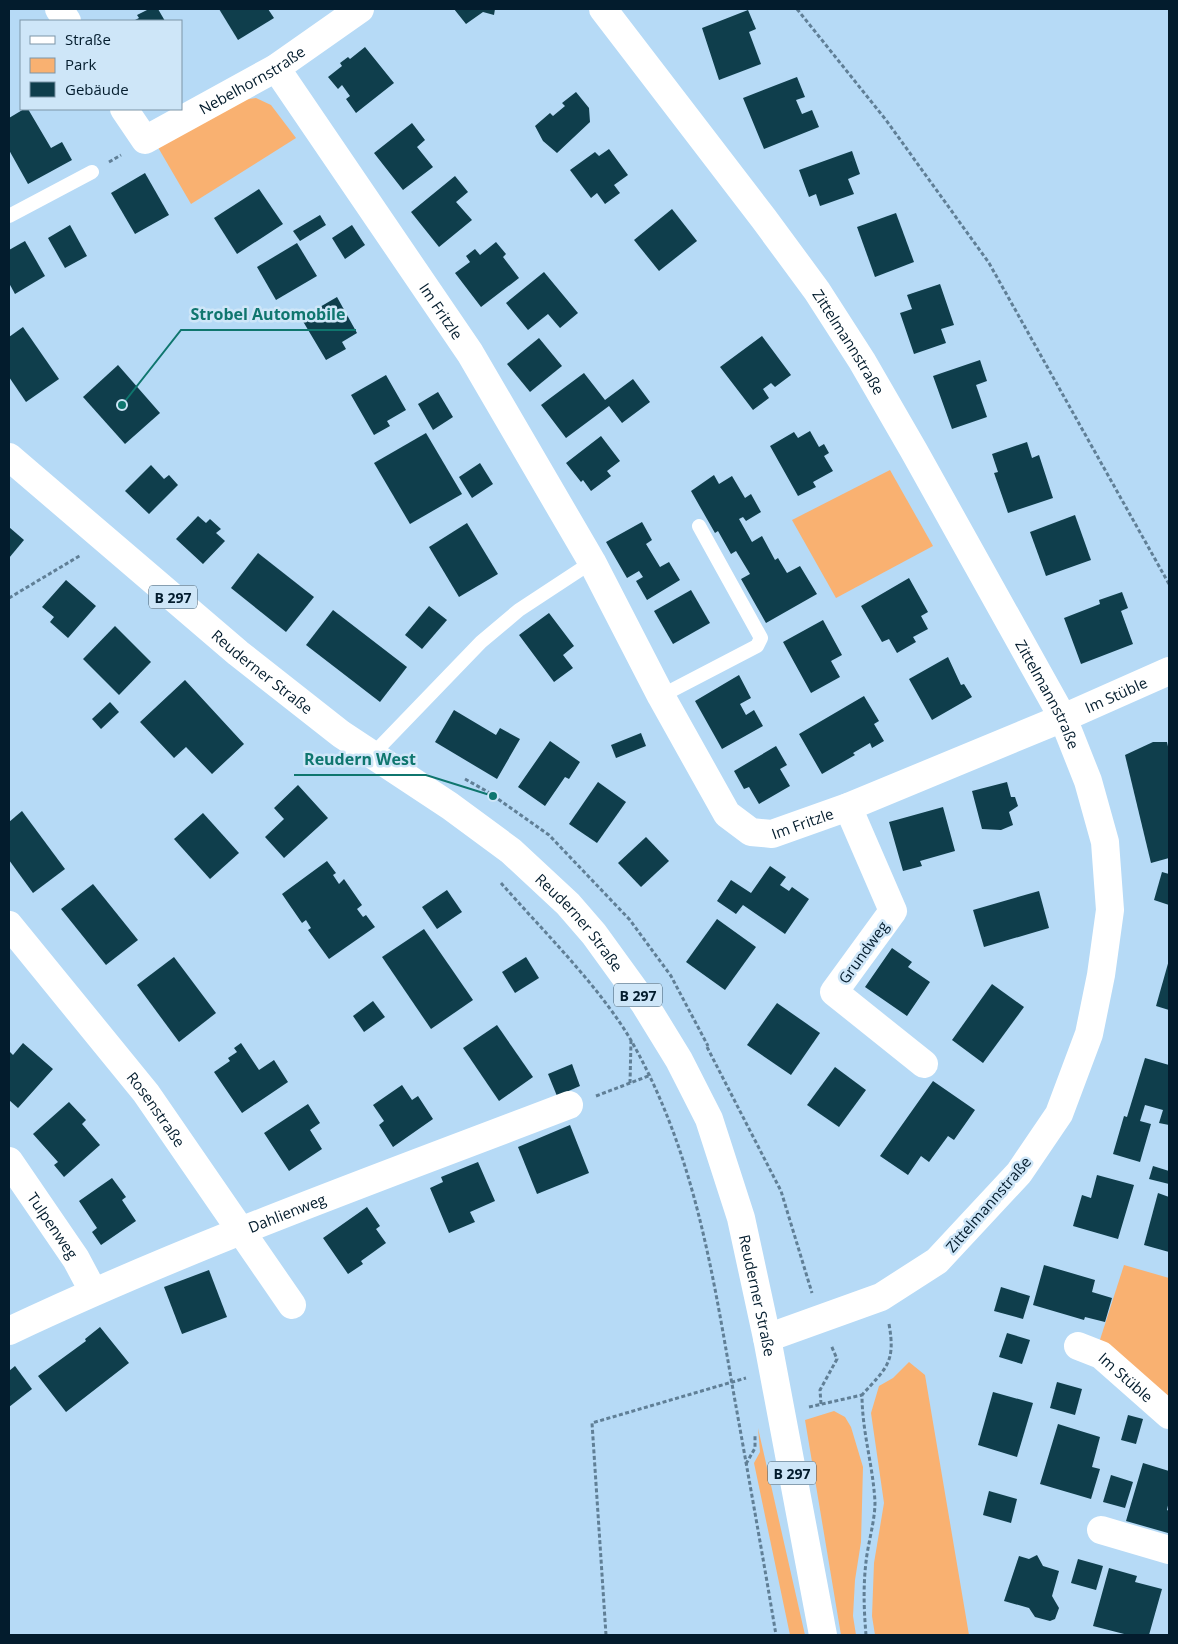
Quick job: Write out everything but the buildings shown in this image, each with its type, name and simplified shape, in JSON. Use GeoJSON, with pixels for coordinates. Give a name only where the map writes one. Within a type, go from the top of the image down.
{"type":"FeatureCollection","features":[{"type":"Feature","properties":{"kind":"street"},"geometry":{"type":"LineString","coordinates":[[59,9],[66,20]]}},
{"type":"Feature","properties":{"kind":"street","name":"Nebelhornstraße"},"geometry":{"type":"LineString","coordinates":[[145,140],[276,68],[360,9]]}},
{"type":"Feature","properties":{"kind":"street","name":"Zittelmannstraße"},"geometry":{"type":"LineString","coordinates":[[603,9],[817,291],[914,451],[1063,718],[1088,781],[1105,842],[1110,910],[1101,975],[1089,1034],[1059,1114],[1019,1173],[937,1261],[881,1297],[767,1338]]}},
{"type":"Feature","properties":{"kind":"street","name":"Im Fritzle"},"geometry":{"type":"LineString","coordinates":[[276,68],[470,353],[592,562],[661,696],[727,814],[751,832],[772,834],[848,807],[1063,718]]}},
{"type":"Feature","properties":{"kind":"street"},"geometry":{"type":"LineString","coordinates":[[125,110],[145,140]]}},
{"type":"Feature","properties":{"kind":"street","name":"Reuderner Straße"},"geometry":{"type":"LineString","coordinates":[[9,457],[238,653],[340,734],[450,806],[511,851],[568,904],[594,934],[644,1003],[679,1060],[709,1119],[741,1218],[767,1338],[823,1635]]}},
{"type":"Feature","properties":{"kind":"street","name":"Im Stüble"},"geometry":{"type":"LineString","coordinates":[[1063,718],[1169,671]]}},
{"type":"Feature","properties":{"kind":"street","name":"Grundweg"},"geometry":{"type":"LineString","coordinates":[[848,807],[893,911],[834,992],[924,1064]]}},
{"type":"Feature","properties":{"kind":"street","name":"Rosenstraße"},"geometry":{"type":"LineString","coordinates":[[9,925],[146,1093],[292,1305]]}},
{"type":"Feature","properties":{"kind":"street","name":"Dahlienweg"},"geometry":{"type":"LineString","coordinates":[[9,1331],[93,1291],[569,1105]]}},
{"type":"Feature","properties":{"kind":"street","name":"Tulpenweg"},"geometry":{"type":"LineString","coordinates":[[9,1161],[76,1259],[93,1291]]}},
{"type":"Feature","properties":{"kind":"street","name":"Im Stüble"},"geometry":{"type":"LineString","coordinates":[[1078,1346],[1101,1355],[1169,1415]]}},
{"type":"Feature","properties":{"kind":"street"},"geometry":{"type":"LineString","coordinates":[[1101,1530],[1169,1550]]}},
{"type":"Feature","properties":{"kind":"lane"},"geometry":{"type":"LineString","coordinates":[[9,216],[92,172]]}},
{"type":"Feature","properties":{"kind":"lane"},"geometry":{"type":"LineString","coordinates":[[661,696],[757,646],[761,638],[699,526]]}},
{"type":"Feature","properties":{"kind":"lane"},"geometry":{"type":"LineString","coordinates":[[372,755],[481,642],[519,610],[592,562]]}},
{"type":"Feature","properties":{"kind":"path"},"geometry":{"type":"LineString","coordinates":[[797,9],[886,120],[989,263],[1169,584]]}},
{"type":"Feature","properties":{"kind":"path"},"geometry":{"type":"LineString","coordinates":[[92,172],[145,140]]}},
{"type":"Feature","properties":{"kind":"path"},"geometry":{"type":"LineString","coordinates":[[9,598],[107,539]]}},
{"type":"Feature","properties":{"kind":"path"},"geometry":{"type":"LineString","coordinates":[[496,877],[603,1000],[631,1040],[650,1076],[678,1141],[689,1173],[707,1246],[776,1635]]}},
{"type":"Feature","properties":{"kind":"path"},"geometry":{"type":"LineString","coordinates":[[630,1083],[631,1040]]}},
{"type":"Feature","properties":{"kind":"path"},"geometry":{"type":"LineString","coordinates":[[679,1060],[708,1046],[781,1191],[820,1320],[837,1360],[820,1390],[821,1404]]}},
{"type":"Feature","properties":{"kind":"path"},"geometry":{"type":"LineString","coordinates":[[569,1105],[650,1076]]}},
{"type":"Feature","properties":{"kind":"path"},"geometry":{"type":"LineString","coordinates":[[866,1635],[864,1610],[866,1563],[875,1503],[870,1462],[862,1422],[862,1395],[889,1364],[892,1346],[881,1297]]}},
{"type":"Feature","properties":{"kind":"path"},"geometry":{"type":"LineString","coordinates":[[606,1635],[592,1423],[732,1382]]}},
{"type":"Feature","properties":{"kind":"green space"},"geometry":{"type":"Polygon","coordinates":[[[256,98],[271,105],[296,138],[191,204],[156,144],[242,100],[256,98]]]}},
{"type":"Feature","properties":{"kind":"green space"},"geometry":{"type":"Polygon","coordinates":[[[890,470],[933,546],[836,598],[792,520],[890,470]]]}},
{"type":"Feature","properties":{"kind":"green space"},"geometry":{"type":"Polygon","coordinates":[[[1124,1265],[1169,1278],[1169,1396],[1167,1404],[1098,1346],[1124,1265]]]}},
{"type":"Feature","properties":{"kind":"green space"},"geometry":{"type":"Polygon","coordinates":[[[909,1362],[925,1375],[969,1635],[875,1635],[872,1616],[874,1563],[884,1503],[871,1413],[879,1386],[893,1378],[909,1362]]]}},
{"type":"Feature","properties":{"kind":"green space"},"geometry":{"type":"Polygon","coordinates":[[[834,1411],[845,1417],[851,1427],[863,1467],[861,1542],[855,1580],[853,1616],[856,1635],[841,1635],[805,1420],[834,1411]]]}},
{"type":"Feature","properties":{"kind":"green space"},"geometry":{"type":"Polygon","coordinates":[[[758,1428],[805,1635],[790,1635],[754,1463],[760,1452],[758,1428]]]}},
{"type":"Feature","properties":{"kind":"place","name":"Strobel Automobile"},"geometry":{"type":"Point","coordinates":[122,405]}},
{"type":"Feature","properties":{"kind":"place","name":"Reudern West"},"geometry":{"type":"Point","coordinates":[493,796]}}]}
